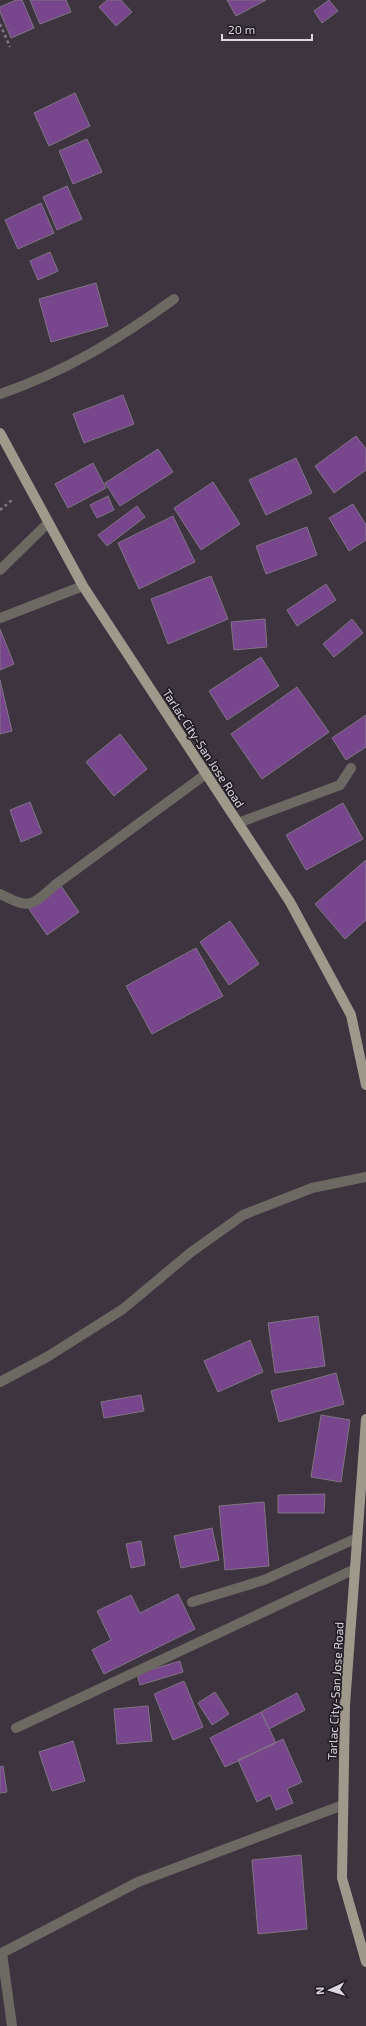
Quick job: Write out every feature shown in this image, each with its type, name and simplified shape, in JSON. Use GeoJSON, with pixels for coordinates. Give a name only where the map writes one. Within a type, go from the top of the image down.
{"type":"FeatureCollection","features":[{"type":"Feature","properties":{"kind":"main road","name":"Tarlac City-San Jose Road"},"geometry":{"type":"LineString","coordinates":[[0,433],[83,586],[290,902],[351,1015],[366,1085]]}},
{"type":"Feature","properties":{"kind":"main road","name":"Tarlac City-San Jose Road"},"geometry":{"type":"LineString","coordinates":[[366,1419],[345,1705],[342,1878],[366,1962]]}},
{"type":"Feature","properties":{"kind":"street"},"geometry":{"type":"LineString","coordinates":[[0,394],[22,387],[84,359],[136,326],[174,299]]}},
{"type":"Feature","properties":{"kind":"street"},"geometry":{"type":"LineString","coordinates":[[0,570],[48,523]]}},
{"type":"Feature","properties":{"kind":"street"},"geometry":{"type":"LineString","coordinates":[[0,618],[83,586]]}},
{"type":"Feature","properties":{"kind":"street"},"geometry":{"type":"LineString","coordinates":[[238,823],[340,785],[351,768]]}},
{"type":"Feature","properties":{"kind":"street"},"geometry":{"type":"LineString","coordinates":[[0,894],[21,905],[36,902],[55,885],[206,774]]}},
{"type":"Feature","properties":{"kind":"street"},"geometry":{"type":"LineString","coordinates":[[0,1382],[47,1357],[123,1309],[190,1253],[243,1215],[312,1188],[366,1177]]}},
{"type":"Feature","properties":{"kind":"street"},"geometry":{"type":"LineString","coordinates":[[192,1602],[264,1580],[357,1538]]}},
{"type":"Feature","properties":{"kind":"street"},"geometry":{"type":"LineString","coordinates":[[16,1728],[355,1569]]}},
{"type":"Feature","properties":{"kind":"street"},"geometry":{"type":"LineString","coordinates":[[12,2026],[1,1954],[138,1882],[343,1805]]}},
{"type":"Feature","properties":{"kind":"path"},"geometry":{"type":"LineString","coordinates":[[0,24],[10,47]]}},
{"type":"Feature","properties":{"kind":"building"},"geometry":{"type":"Polygon","coordinates":[[[16,0],[22,0],[34,28],[11,38],[0,12],[0,7],[16,0]]]}},
{"type":"Feature","properties":{"kind":"building"},"geometry":{"type":"Polygon","coordinates":[[[30,0],[66,0],[71,12],[40,24],[30,0]]]}},
{"type":"Feature","properties":{"kind":"building"},"geometry":{"type":"Polygon","coordinates":[[[107,0],[121,0],[132,12],[116,26],[99,7],[107,0]]]}},
{"type":"Feature","properties":{"kind":"building"},"geometry":{"type":"Polygon","coordinates":[[[227,0],[266,0],[236,16],[227,0]]]}},
{"type":"Feature","properties":{"kind":"building"},"geometry":{"type":"Polygon","coordinates":[[[329,0],[338,11],[322,23],[314,11],[329,0]]]}},
{"type":"Feature","properties":{"kind":"building"},"geometry":{"type":"Polygon","coordinates":[[[75,93],[90,126],[49,146],[34,113],[75,93]]]}},
{"type":"Feature","properties":{"kind":"building"},"geometry":{"type":"Polygon","coordinates":[[[87,139],[102,172],[73,184],[59,151],[87,139]]]}},
{"type":"Feature","properties":{"kind":"building"},"geometry":{"type":"Polygon","coordinates":[[[67,186],[82,219],[57,230],[43,197],[67,186]]]}},
{"type":"Feature","properties":{"kind":"building"},"geometry":{"type":"Polygon","coordinates":[[[41,203],[54,233],[18,249],[5,220],[41,203]]]}},
{"type":"Feature","properties":{"kind":"building"},"geometry":{"type":"Polygon","coordinates":[[[50,252],[58,271],[38,280],[30,261],[50,252]]]}},
{"type":"Feature","properties":{"kind":"building"},"geometry":{"type":"Polygon","coordinates":[[[96,283],[108,326],[51,342],[39,299],[96,283]]]}},
{"type":"Feature","properties":{"kind":"building"},"geometry":{"type":"Polygon","coordinates":[[[123,395],[134,424],[84,443],[73,414],[123,395]]]}},
{"type":"Feature","properties":{"kind":"building"},"geometry":{"type":"Polygon","coordinates":[[[356,436],[366,449],[366,470],[334,493],[315,466],[356,436]]]}},
{"type":"Feature","properties":{"kind":"building"},"geometry":{"type":"Polygon","coordinates":[[[158,449],[173,472],[120,506],[105,483],[158,449]]]}},
{"type":"Feature","properties":{"kind":"building"},"geometry":{"type":"Polygon","coordinates":[[[296,458],[312,493],[266,515],[249,480],[296,458]]]}},
{"type":"Feature","properties":{"kind":"building"},"geometry":{"type":"Polygon","coordinates":[[[93,463],[106,488],[68,508],[55,484],[93,463]]]}},
{"type":"Feature","properties":{"kind":"building"},"geometry":{"type":"Polygon","coordinates":[[[213,482],[240,524],[201,550],[174,508],[213,482]]]}},
{"type":"Feature","properties":{"kind":"building"},"geometry":{"type":"Polygon","coordinates":[[[108,496],[114,510],[97,518],[90,505],[108,496]]]}},
{"type":"Feature","properties":{"kind":"building"},"geometry":{"type":"Polygon","coordinates":[[[353,504],[366,525],[366,540],[349,551],[329,518],[353,504]]]}},
{"type":"Feature","properties":{"kind":"building"},"geometry":{"type":"Polygon","coordinates":[[[137,506],[145,517],[107,546],[98,535],[137,506]]]}},
{"type":"Feature","properties":{"kind":"building"},"geometry":{"type":"Polygon","coordinates":[[[173,516],[195,562],[139,589],[118,543],[173,516]]]}},
{"type":"Feature","properties":{"kind":"building"},"geometry":{"type":"Polygon","coordinates":[[[307,527],[317,555],[266,574],[256,546],[307,527]]]}},
{"type":"Feature","properties":{"kind":"building"},"geometry":{"type":"Polygon","coordinates":[[[211,576],[228,619],[168,644],[151,599],[211,576]]]}},
{"type":"Feature","properties":{"kind":"building"},"geometry":{"type":"Polygon","coordinates":[[[326,584],[336,600],[297,626],[287,610],[326,584]]]}},
{"type":"Feature","properties":{"kind":"building"},"geometry":{"type":"Polygon","coordinates":[[[265,619],[267,647],[234,650],[231,622],[265,619]]]}},
{"type":"Feature","properties":{"kind":"building"},"geometry":{"type":"Polygon","coordinates":[[[352,619],[363,633],[334,657],[323,644],[352,619]]]}},
{"type":"Feature","properties":{"kind":"building"},"geometry":{"type":"Polygon","coordinates":[[[0,629],[14,664],[0,670],[0,629]]]}},
{"type":"Feature","properties":{"kind":"building"},"geometry":{"type":"Polygon","coordinates":[[[261,657],[279,686],[227,720],[209,691],[261,657]]]}},
{"type":"Feature","properties":{"kind":"building"},"geometry":{"type":"Polygon","coordinates":[[[0,680],[12,731],[0,734],[0,680]]]}},
{"type":"Feature","properties":{"kind":"building"},"geometry":{"type":"Polygon","coordinates":[[[297,687],[329,732],[262,779],[231,734],[297,687]]]}},
{"type":"Feature","properties":{"kind":"building"},"geometry":{"type":"Polygon","coordinates":[[[366,715],[366,747],[346,760],[332,738],[366,715]]]}},
{"type":"Feature","properties":{"kind":"building"},"geometry":{"type":"Polygon","coordinates":[[[120,734],[147,769],[114,796],[86,762],[120,734]]]}},
{"type":"Feature","properties":{"kind":"building"},"geometry":{"type":"Polygon","coordinates":[[[30,802],[42,833],[21,842],[10,810],[30,802]]]}},
{"type":"Feature","properties":{"kind":"building"},"geometry":{"type":"Polygon","coordinates":[[[343,803],[363,839],[306,870],[286,835],[343,803]]]}},
{"type":"Feature","properties":{"kind":"building"},"geometry":{"type":"Polygon","coordinates":[[[366,860],[366,920],[345,939],[315,904],[366,860]]]}},
{"type":"Feature","properties":{"kind":"building"},"geometry":{"type":"Polygon","coordinates":[[[61,886],[79,912],[47,935],[29,909],[61,886]]]}},
{"type":"Feature","properties":{"kind":"building"},"geometry":{"type":"Polygon","coordinates":[[[230,921],[259,964],[229,985],[200,942],[230,921]]]}},
{"type":"Feature","properties":{"kind":"building"},"geometry":{"type":"Polygon","coordinates":[[[196,948],[223,996],[152,1034],[126,986],[196,948]]]}},
{"type":"Feature","properties":{"kind":"building"},"geometry":{"type":"Polygon","coordinates":[[[318,1316],[325,1366],[275,1373],[268,1323],[318,1316]]]}},
{"type":"Feature","properties":{"kind":"building"},"geometry":{"type":"Polygon","coordinates":[[[250,1340],[263,1372],[218,1392],[204,1361],[250,1340]]]}},
{"type":"Feature","properties":{"kind":"building"},"geometry":{"type":"Polygon","coordinates":[[[336,1373],[344,1404],[279,1422],[271,1391],[336,1373]]]}},
{"type":"Feature","properties":{"kind":"building"},"geometry":{"type":"Polygon","coordinates":[[[141,1395],[144,1411],[104,1418],[101,1402],[141,1395]]]}},
{"type":"Feature","properties":{"kind":"building"},"geometry":{"type":"Polygon","coordinates":[[[321,1415],[350,1420],[341,1482],[311,1477],[321,1415]]]}},
{"type":"Feature","properties":{"kind":"building"},"geometry":{"type":"Polygon","coordinates":[[[325,1494],[324,1513],[278,1513],[278,1495],[325,1494]]]}},
{"type":"Feature","properties":{"kind":"building"},"geometry":{"type":"Polygon","coordinates":[[[264,1502],[269,1566],[225,1570],[219,1506],[264,1502]]]}},
{"type":"Feature","properties":{"kind":"building"},"geometry":{"type":"Polygon","coordinates":[[[212,1528],[219,1560],[181,1568],[174,1536],[212,1528]]]}},
{"type":"Feature","properties":{"kind":"building"},"geometry":{"type":"Polygon","coordinates":[[[141,1541],[145,1565],[131,1568],[126,1544],[141,1541]]]}},
{"type":"Feature","properties":{"kind":"building"},"geometry":{"type":"Polygon","coordinates":[[[178,1594],[195,1629],[104,1674],[92,1650],[111,1640],[97,1611],[131,1595],[140,1613],[178,1594]]]}},
{"type":"Feature","properties":{"kind":"building"},"geometry":{"type":"Polygon","coordinates":[[[180,1661],[183,1672],[140,1685],[137,1674],[180,1661]]]}},
{"type":"Feature","properties":{"kind":"building"},"geometry":{"type":"Polygon","coordinates":[[[184,1681],[203,1727],[173,1740],[154,1694],[184,1681]]]}},
{"type":"Feature","properties":{"kind":"building"},"geometry":{"type":"Polygon","coordinates":[[[215,1692],[229,1714],[212,1725],[198,1703],[215,1692]]]}},
{"type":"Feature","properties":{"kind":"building"},"geometry":{"type":"Polygon","coordinates":[[[297,1693],[305,1710],[269,1729],[261,1712],[297,1693]]]}},
{"type":"Feature","properties":{"kind":"building"},"geometry":{"type":"Polygon","coordinates":[[[148,1706],[152,1741],[117,1744],[114,1709],[148,1706]]]}},
{"type":"Feature","properties":{"kind":"building"},"geometry":{"type":"Polygon","coordinates":[[[261,1712],[276,1743],[225,1767],[210,1738],[261,1712]]]}},
{"type":"Feature","properties":{"kind":"building"},"geometry":{"type":"Polygon","coordinates":[[[283,1739],[302,1782],[287,1789],[293,1803],[276,1810],[270,1795],[257,1802],[238,1760],[283,1739]]]}},
{"type":"Feature","properties":{"kind":"building"},"geometry":{"type":"Polygon","coordinates":[[[73,1741],[85,1781],[52,1791],[39,1752],[73,1741]]]}},
{"type":"Feature","properties":{"kind":"building"},"geometry":{"type":"Polygon","coordinates":[[[3,1766],[7,1792],[0,1793],[0,1767],[3,1766]]]}},
{"type":"Feature","properties":{"kind":"building"},"geometry":{"type":"Polygon","coordinates":[[[301,1855],[307,1929],[258,1934],[252,1860],[301,1855]]]}}]}
